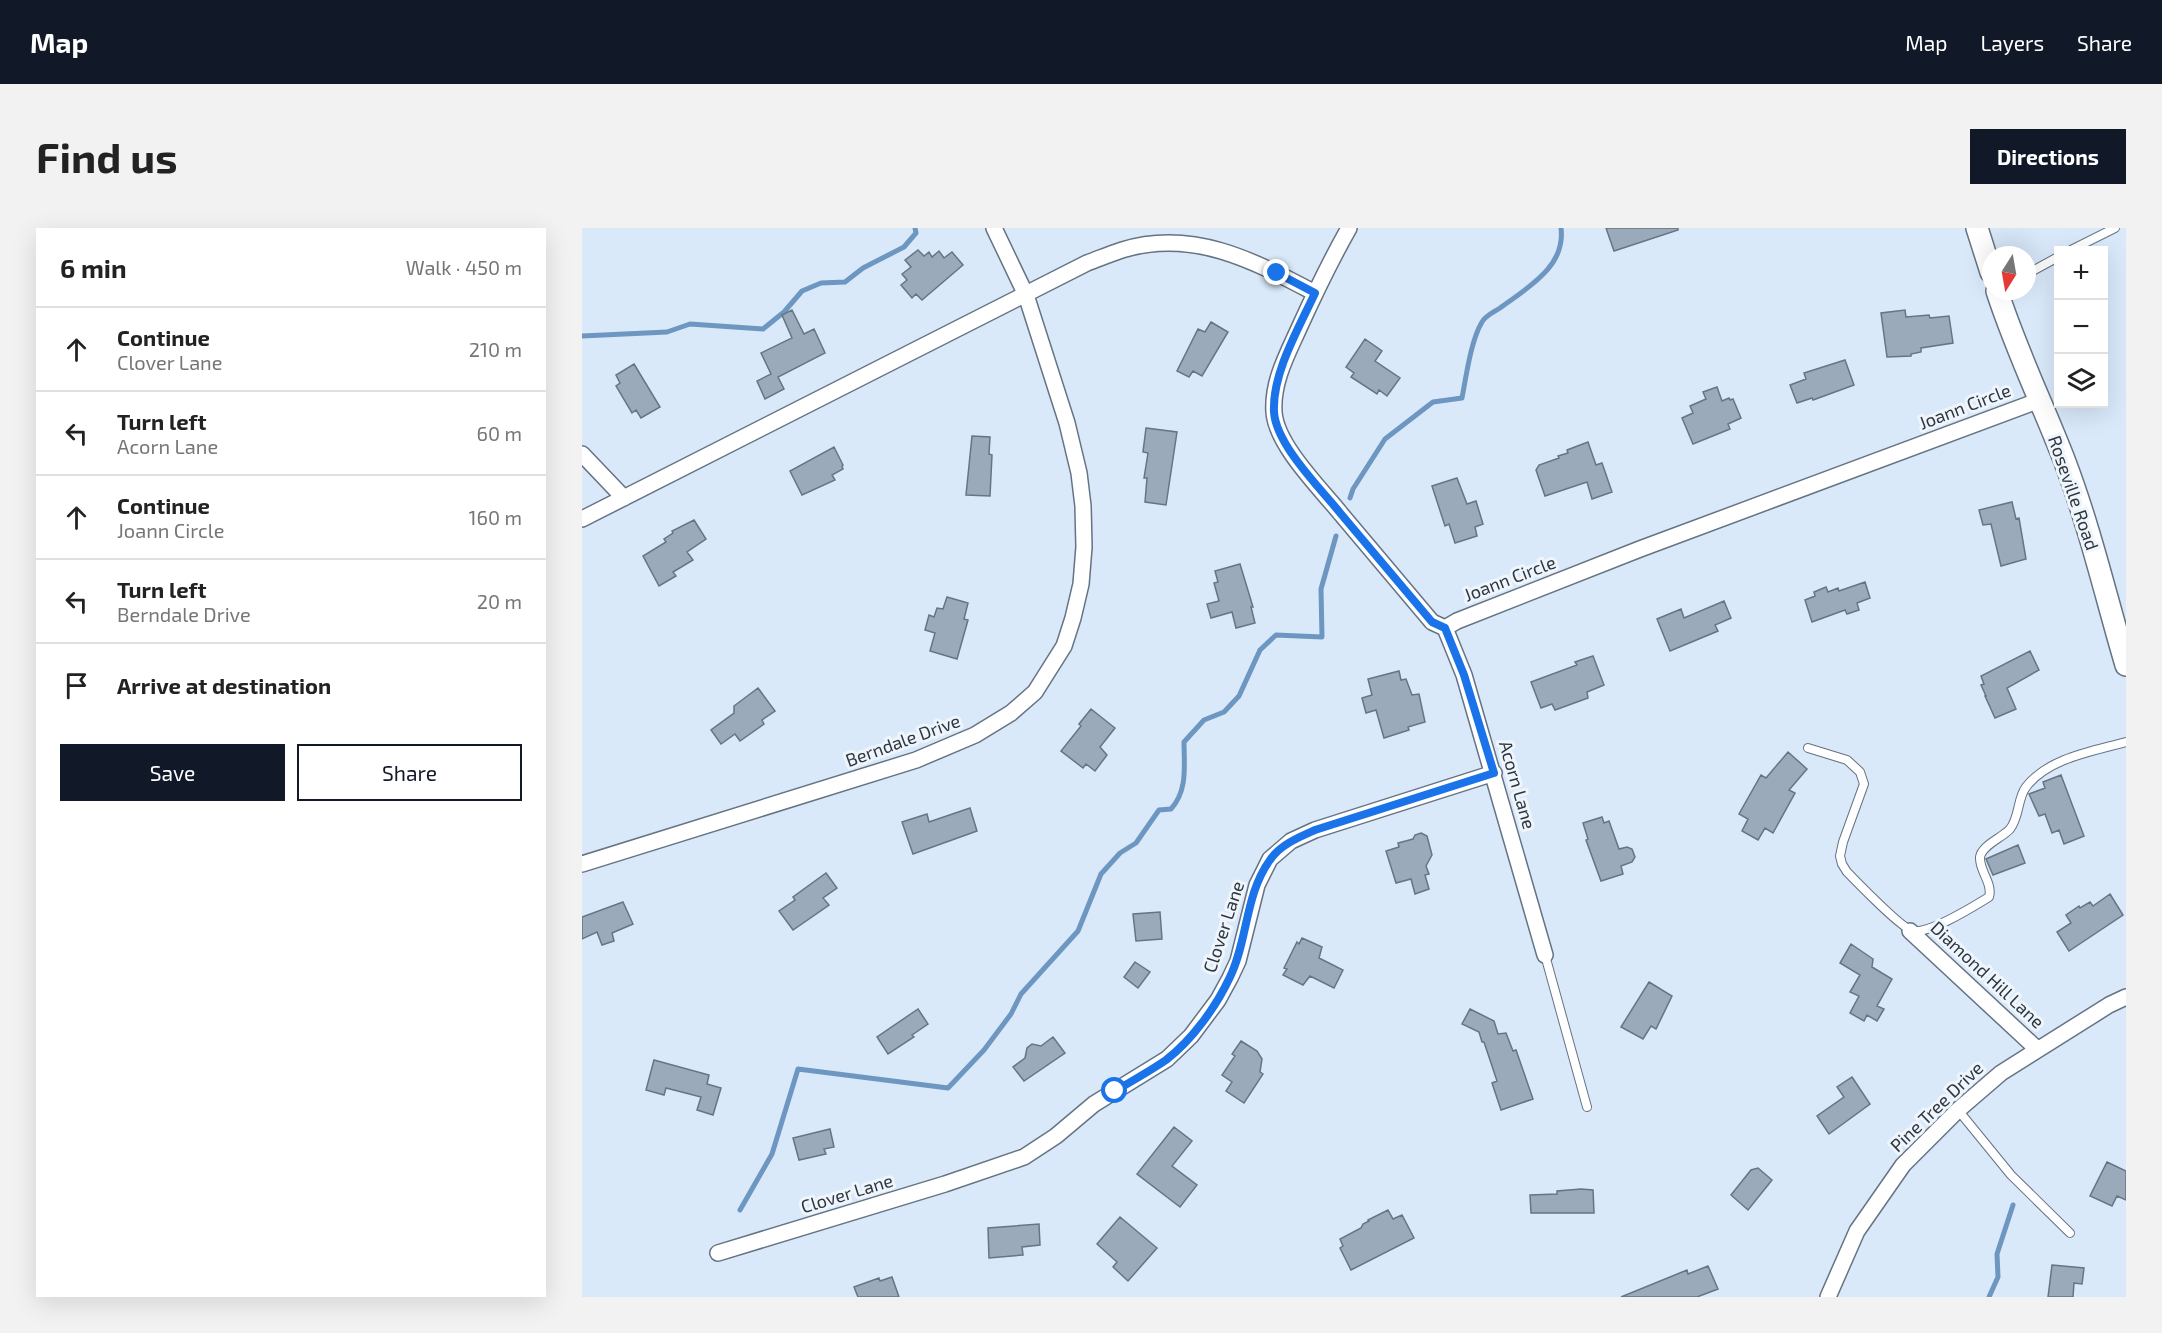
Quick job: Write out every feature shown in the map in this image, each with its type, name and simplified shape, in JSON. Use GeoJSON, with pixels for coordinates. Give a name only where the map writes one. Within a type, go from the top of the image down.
{"type":"FeatureCollection","features":[{"type":"Feature","properties":{"kind":"street","name":"Berndale Drive"},"geometry":{"type":"LineString","coordinates":[[582,864],[916,760],[975,735],[1011,713],[1035,692],[1064,646],[1081,584],[1084,537],[1079,473],[1067,423],[1026,295],[993,228]]}},
{"type":"Feature","properties":{"kind":"street"},"geometry":{"type":"LineString","coordinates":[[1349,228],[1315,293],[1277,381],[1274,414],[1282,435],[1294,456],[1315,485],[1432,622],[1445,628]]}},
{"type":"Feature","properties":{"kind":"street"},"geometry":{"type":"LineString","coordinates":[[1977,228],[1983,246]]}},
{"type":"Feature","properties":{"kind":"street"},"geometry":{"type":"LineString","coordinates":[[582,519],[1087,263],[1123,249],[1153,243],[1184,243],[1216,248],[1245,258],[1315,293]]}},
{"type":"Feature","properties":{"kind":"street","name":"Roseville Road"},"geometry":{"type":"LineString","coordinates":[[2000,300],[2011,334],[2065,463],[2088,528],[2120,621],[2126,665]]}},
{"type":"Feature","properties":{"kind":"street","name":"Joann Circle"},"geometry":{"type":"LineString","coordinates":[[1445,628],[1467,616],[1640,549],[2040,400]]}},
{"type":"Feature","properties":{"kind":"street"},"geometry":{"type":"LineString","coordinates":[[582,454],[624,498]]}},
{"type":"Feature","properties":{"kind":"street","name":"Acorn Lane"},"geometry":{"type":"LineString","coordinates":[[1445,628],[1464,675],[1494,773],[1545,955]]}},
{"type":"Feature","properties":{"kind":"street","name":"Clover Lane"},"geometry":{"type":"LineString","coordinates":[[718,1253],[945,1185],[1024,1157],[1056,1136],[1094,1104],[1167,1059],[1191,1036],[1218,1000],[1238,961],[1257,885],[1270,859],[1292,841],[1315,830],[1494,773]]}},
{"type":"Feature","properties":{"kind":"street","name":"Diamond Hill Lane"},"geometry":{"type":"LineString","coordinates":[[1910,931],[2037,1049]]}},
{"type":"Feature","properties":{"kind":"street","name":"Pine Tree Drive"},"geometry":{"type":"LineString","coordinates":[[1828,1297],[1857,1231],[1903,1165],[1958,1110],[2001,1072],[2109,1005],[2126,997]]}},
{"type":"Feature","properties":{"kind":"lane"},"geometry":{"type":"LineString","coordinates":[[2079,246],[2115,228]]}},
{"type":"Feature","properties":{"kind":"lane"},"geometry":{"type":"LineString","coordinates":[[2036,269],[2054,259]]}},
{"type":"Feature","properties":{"kind":"lane"},"geometry":{"type":"LineString","coordinates":[[1808,748],[1847,760],[1860,772],[1864,784],[1843,842],[1840,856],[1842,864],[1847,872],[1910,931],[1918,931],[1955,918],[1989,897],[1990,888],[1980,858],[1982,853],[2014,824],[2026,786],[2037,776],[2067,760],[2126,742]]}},
{"type":"Feature","properties":{"kind":"lane"},"geometry":{"type":"LineString","coordinates":[[1545,955],[1587,1107]]}},
{"type":"Feature","properties":{"kind":"lane"},"geometry":{"type":"LineString","coordinates":[[1958,1110],[2011,1175],[2070,1233]]}},
{"type":"Feature","properties":{"kind":"building"},"geometry":{"type":"Polygon","coordinates":[[[1606,228],[1678,228],[1678,230],[1614,251],[1606,228]]]}},
{"type":"Feature","properties":{"kind":"building"},"geometry":{"type":"Polygon","coordinates":[[[918,250],[924,256],[929,252],[932,257],[939,251],[944,258],[952,252],[963,265],[922,300],[916,294],[912,298],[901,285],[907,280],[902,274],[911,267],[905,260],[918,250]]]}},
{"type":"Feature","properties":{"kind":"building"},"geometry":{"type":"Polygon","coordinates":[[[792,310],[804,334],[814,329],[825,353],[778,377],[784,389],[765,399],[757,381],[771,374],[761,353],[792,338],[782,315],[792,310]]]}},
{"type":"Feature","properties":{"kind":"building"},"geometry":{"type":"Polygon","coordinates":[[[1905,310],[1906,317],[1949,316],[1953,343],[1921,348],[1921,352],[1911,354],[1911,356],[1887,357],[1881,313],[1905,310]]]}},
{"type":"Feature","properties":{"kind":"building"},"geometry":{"type":"Polygon","coordinates":[[[1211,322],[1228,332],[1202,376],[1193,371],[1189,377],[1177,371],[1198,329],[1205,332],[1211,322]]]}},
{"type":"Feature","properties":{"kind":"building"},"geometry":{"type":"Polygon","coordinates":[[[1365,339],[1382,351],[1375,361],[1400,378],[1387,396],[1379,390],[1377,394],[1351,377],[1354,373],[1346,367],[1365,339]]]}},
{"type":"Feature","properties":{"kind":"building"},"geometry":{"type":"Polygon","coordinates":[[[1845,360],[1854,385],[1813,400],[1812,398],[1797,403],[1790,385],[1806,379],[1804,373],[1845,360]]]}},
{"type":"Feature","properties":{"kind":"building"},"geometry":{"type":"Polygon","coordinates":[[[634,364],[660,407],[641,418],[636,410],[632,413],[616,386],[620,383],[616,375],[634,364]]]}},
{"type":"Feature","properties":{"kind":"building"},"geometry":{"type":"Polygon","coordinates":[[[1717,387],[1722,401],[1733,399],[1741,418],[1728,424],[1730,429],[1693,444],[1682,418],[1693,413],[1690,406],[1706,399],[1703,392],[1717,387]]]}},
{"type":"Feature","properties":{"kind":"building"},"geometry":{"type":"Polygon","coordinates":[[[1146,428],[1177,432],[1166,505],[1145,502],[1147,478],[1144,478],[1148,453],[1143,452],[1146,428]]]}},
{"type":"Feature","properties":{"kind":"building"},"geometry":{"type":"Polygon","coordinates":[[[972,436],[990,437],[989,454],[992,455],[990,496],[966,495],[972,436]]]}},
{"type":"Feature","properties":{"kind":"building"},"geometry":{"type":"Polygon","coordinates":[[[1588,442],[1596,465],[1602,463],[1612,492],[1592,499],[1587,482],[1545,496],[1536,470],[1539,465],[1559,458],[1558,456],[1568,453],[1567,450],[1588,442]]]}},
{"type":"Feature","properties":{"kind":"building"},"geometry":{"type":"Polygon","coordinates":[[[834,447],[843,469],[832,475],[835,480],[802,495],[790,471],[834,447]]]}},
{"type":"Feature","properties":{"kind":"building"},"geometry":{"type":"Polygon","coordinates":[[[1457,478],[1467,504],[1476,501],[1483,524],[1475,527],[1477,536],[1455,543],[1449,524],[1445,526],[1432,486],[1457,478]]]}},
{"type":"Feature","properties":{"kind":"building"},"geometry":{"type":"Polygon","coordinates":[[[2012,502],[2016,519],[2019,518],[2026,559],[2001,566],[1991,524],[1983,525],[1979,510],[2012,502]]]}},
{"type":"Feature","properties":{"kind":"building"},"geometry":{"type":"Polygon","coordinates":[[[694,520],[706,539],[687,552],[693,560],[673,572],[676,576],[659,586],[643,556],[666,542],[664,539],[673,533],[672,531],[694,520]]]}},
{"type":"Feature","properties":{"kind":"building"},"geometry":{"type":"Polygon","coordinates":[[[1240,564],[1253,607],[1251,607],[1255,623],[1236,628],[1232,612],[1211,618],[1207,604],[1219,601],[1214,583],[1218,582],[1215,571],[1240,564]]]}},
{"type":"Feature","properties":{"kind":"building"},"geometry":{"type":"Polygon","coordinates":[[[1865,582],[1870,598],[1857,603],[1859,610],[1847,614],[1845,610],[1812,622],[1805,600],[1815,596],[1814,592],[1826,587],[1828,592],[1838,588],[1839,591],[1865,582]]]}},
{"type":"Feature","properties":{"kind":"building"},"geometry":{"type":"Polygon","coordinates":[[[947,597],[968,603],[964,619],[968,620],[957,659],[930,651],[935,633],[925,630],[929,615],[934,617],[937,608],[943,609],[947,597]]]}},
{"type":"Feature","properties":{"kind":"building"},"geometry":{"type":"Polygon","coordinates":[[[1724,601],[1731,618],[1715,625],[1718,631],[1670,651],[1657,619],[1681,609],[1684,618],[1724,601]]]}},
{"type":"Feature","properties":{"kind":"building"},"geometry":{"type":"Polygon","coordinates":[[[2030,651],[2039,670],[2007,688],[2016,709],[1995,718],[1981,685],[1984,684],[1981,676],[2030,651]]]}},
{"type":"Feature","properties":{"kind":"building"},"geometry":{"type":"Polygon","coordinates":[[[1593,656],[1604,685],[1587,692],[1588,698],[1555,710],[1552,704],[1541,708],[1531,682],[1577,665],[1575,662],[1593,656]]]}},
{"type":"Feature","properties":{"kind":"building"},"geometry":{"type":"Polygon","coordinates":[[[1399,671],[1401,680],[1406,679],[1412,695],[1419,694],[1425,722],[1384,738],[1376,710],[1366,713],[1362,698],[1372,695],[1368,679],[1399,671]]]}},
{"type":"Feature","properties":{"kind":"building"},"geometry":{"type":"Polygon","coordinates":[[[758,688],[775,711],[762,720],[764,724],[740,741],[735,734],[721,744],[711,730],[734,713],[734,706],[758,688]]]}},
{"type":"Feature","properties":{"kind":"building"},"geometry":{"type":"Polygon","coordinates":[[[1091,709],[1115,728],[1100,747],[1107,755],[1095,771],[1086,764],[1083,768],[1061,751],[1091,709]]]}},
{"type":"Feature","properties":{"kind":"building"},"geometry":{"type":"Polygon","coordinates":[[[1788,752],[1807,769],[1789,790],[1795,793],[1773,833],[1765,828],[1758,840],[1742,831],[1748,819],[1739,814],[1761,775],[1766,778],[1788,752]]]}},
{"type":"Feature","properties":{"kind":"building"},"geometry":{"type":"Polygon","coordinates":[[[2061,775],[2084,836],[2064,844],[2059,830],[2052,833],[2045,814],[2039,816],[2029,794],[2045,788],[2043,782],[2061,775]]]}},
{"type":"Feature","properties":{"kind":"building"},"geometry":{"type":"Polygon","coordinates":[[[970,808],[977,831],[913,854],[902,822],[927,814],[929,822],[970,808]]]}},
{"type":"Feature","properties":{"kind":"building"},"geometry":{"type":"Polygon","coordinates":[[[1602,817],[1604,823],[1609,821],[1619,849],[1627,847],[1632,849],[1635,857],[1632,862],[1621,866],[1623,874],[1601,881],[1586,840],[1588,839],[1583,823],[1602,817]]]}},
{"type":"Feature","properties":{"kind":"building"},"geometry":{"type":"Polygon","coordinates":[[[1421,833],[1427,836],[1432,855],[1426,866],[1429,874],[1425,875],[1429,889],[1415,894],[1411,879],[1396,883],[1386,851],[1399,847],[1398,843],[1413,839],[1415,835],[1421,833]]]}},
{"type":"Feature","properties":{"kind":"building"},"geometry":{"type":"Polygon","coordinates":[[[2018,845],[2025,863],[1993,875],[1986,859],[2018,845]]]}},
{"type":"Feature","properties":{"kind":"building"},"geometry":{"type":"Polygon","coordinates":[[[826,873],[837,888],[823,898],[829,905],[793,930],[779,911],[795,900],[793,897],[826,873]]]}},
{"type":"Feature","properties":{"kind":"building"},"geometry":{"type":"Polygon","coordinates":[[[2110,894],[2123,915],[2069,951],[2057,932],[2071,923],[2066,915],[2090,902],[2093,906],[2110,894]]]}},
{"type":"Feature","properties":{"kind":"building"},"geometry":{"type":"Polygon","coordinates":[[[623,902],[633,924],[612,933],[614,941],[602,945],[597,932],[582,939],[582,917],[623,902]]]}},
{"type":"Feature","properties":{"kind":"building"},"geometry":{"type":"Polygon","coordinates":[[[1160,912],[1162,939],[1136,941],[1133,914],[1160,912]]]}},
{"type":"Feature","properties":{"kind":"building"},"geometry":{"type":"Polygon","coordinates":[[[1302,938],[1322,947],[1319,958],[1343,970],[1334,988],[1310,976],[1303,985],[1283,975],[1287,969],[1284,968],[1297,942],[1299,944],[1302,938]]]}},
{"type":"Feature","properties":{"kind":"building"},"geometry":{"type":"Polygon","coordinates":[[[1851,944],[1873,959],[1872,967],[1892,979],[1877,1006],[1884,1009],[1877,1021],[1867,1015],[1864,1021],[1850,1013],[1859,996],[1850,992],[1860,975],[1840,963],[1851,944]]]}},
{"type":"Feature","properties":{"kind":"building"},"geometry":{"type":"Polygon","coordinates":[[[1135,962],[1150,972],[1138,988],[1124,977],[1135,962]]]}},
{"type":"Feature","properties":{"kind":"building"},"geometry":{"type":"Polygon","coordinates":[[[1649,982],[1672,996],[1656,1029],[1651,1026],[1643,1039],[1621,1027],[1649,982]]]}},
{"type":"Feature","properties":{"kind":"building"},"geometry":{"type":"Polygon","coordinates":[[[918,1009],[928,1024],[912,1035],[914,1037],[888,1054],[877,1037],[918,1009]]]}},
{"type":"Feature","properties":{"kind":"building"},"geometry":{"type":"Polygon","coordinates":[[[1470,1009],[1494,1021],[1498,1034],[1506,1033],[1513,1051],[1516,1050],[1533,1099],[1501,1110],[1492,1083],[1497,1081],[1484,1042],[1479,1032],[1462,1024],[1470,1009]]]}},
{"type":"Feature","properties":{"kind":"building"},"geometry":{"type":"Polygon","coordinates":[[[1053,1037],[1065,1053],[1024,1081],[1013,1067],[1025,1058],[1027,1048],[1032,1044],[1041,1046],[1053,1037]]]}},
{"type":"Feature","properties":{"kind":"building"},"geometry":{"type":"Polygon","coordinates":[[[1241,1041],[1257,1051],[1262,1059],[1260,1072],[1263,1074],[1244,1103],[1226,1091],[1232,1082],[1222,1075],[1235,1056],[1232,1054],[1241,1041]]]}},
{"type":"Feature","properties":{"kind":"building"},"geometry":{"type":"Polygon","coordinates":[[[654,1060],[709,1075],[707,1084],[721,1088],[713,1115],[697,1110],[701,1097],[666,1088],[664,1095],[646,1090],[654,1060]]]}},
{"type":"Feature","properties":{"kind":"building"},"geometry":{"type":"Polygon","coordinates":[[[1852,1077],[1870,1104],[1829,1134],[1817,1116],[1844,1097],[1837,1087],[1852,1077]]]}},
{"type":"Feature","properties":{"kind":"building"},"geometry":{"type":"Polygon","coordinates":[[[1174,1127],[1192,1141],[1172,1166],[1197,1185],[1180,1207],[1137,1174],[1174,1127]]]}},
{"type":"Feature","properties":{"kind":"building"},"geometry":{"type":"Polygon","coordinates":[[[830,1129],[834,1147],[824,1149],[826,1154],[799,1160],[793,1138],[830,1129]]]}},
{"type":"Feature","properties":{"kind":"building"},"geometry":{"type":"Polygon","coordinates":[[[2107,1162],[2126,1171],[2126,1200],[2117,1196],[2112,1206],[2090,1196],[2107,1162]]]}},
{"type":"Feature","properties":{"kind":"building"},"geometry":{"type":"Polygon","coordinates":[[[1758,1168],[1772,1180],[1748,1210],[1731,1195],[1751,1170],[1758,1168]]]}},
{"type":"Feature","properties":{"kind":"building"},"geometry":{"type":"Polygon","coordinates":[[[1593,1190],[1594,1213],[1531,1213],[1530,1195],[1557,1194],[1557,1191],[1593,1190]]]}},
{"type":"Feature","properties":{"kind":"building"},"geometry":{"type":"Polygon","coordinates":[[[1388,1210],[1393,1219],[1402,1215],[1414,1238],[1351,1270],[1340,1248],[1343,1246],[1340,1239],[1388,1210]]]}},
{"type":"Feature","properties":{"kind":"building"},"geometry":{"type":"Polygon","coordinates":[[[1120,1217],[1157,1248],[1128,1281],[1113,1267],[1117,1262],[1097,1244],[1120,1217]]]}},
{"type":"Feature","properties":{"kind":"building"},"geometry":{"type":"Polygon","coordinates":[[[1039,1224],[1040,1245],[1022,1247],[1023,1255],[989,1258],[988,1228],[1039,1224]]]}},
{"type":"Feature","properties":{"kind":"building"},"geometry":{"type":"Polygon","coordinates":[[[2052,1265],[2084,1268],[2082,1284],[2074,1283],[2073,1297],[2048,1297],[2052,1265]]]}},
{"type":"Feature","properties":{"kind":"building"},"geometry":{"type":"Polygon","coordinates":[[[1708,1266],[1718,1289],[1697,1297],[1621,1297],[1687,1270],[1688,1274],[1708,1266]]]}},
{"type":"Feature","properties":{"kind":"building"},"geometry":{"type":"Polygon","coordinates":[[[892,1277],[899,1297],[858,1297],[854,1287],[879,1278],[880,1281],[892,1277]]]}},
{"type":"Feature","properties":{"kind":"waterway"},"geometry":{"type":"LineString","coordinates":[[582,336],[667,332],[690,324],[763,329],[784,312],[802,291],[821,283],[845,282],[863,268],[904,247],[916,233],[915,228]]}},
{"type":"Feature","properties":{"kind":"waterway"},"geometry":{"type":"LineString","coordinates":[[1350,498],[1353,489],[1385,439],[1433,402],[1462,398],[1472,348],[1482,322],[1532,284],[1551,265],[1561,242],[1561,228]]}},
{"type":"Feature","properties":{"kind":"waterway"},"geometry":{"type":"LineString","coordinates":[[740,1210],[772,1154],[798,1069],[948,1088],[984,1050],[1011,1014],[1021,994],[1078,931],[1101,874],[1120,853],[1136,843],[1159,810],[1171,809],[1176,802],[1183,786],[1184,742],[1204,720],[1224,712],[1239,696],[1260,650],[1276,635],[1322,637],[1321,589],[1336,536]]}},
{"type":"Feature","properties":{"kind":"waterway"},"geometry":{"type":"LineString","coordinates":[[1989,1297],[1998,1277],[1997,1254],[2013,1205]]}},
{"type":"Feature","properties":{"kind":"route"},"geometry":{"type":"LineString","coordinates":[[1115,1091],[1167,1059],[1191,1036],[1218,1000],[1238,961],[1257,885],[1270,859],[1292,841],[1315,830],[1494,773],[1464,675],[1445,628],[1432,622],[1315,485],[1282,435],[1274,414],[1277,381],[1315,293],[1277,273]]}}]}
